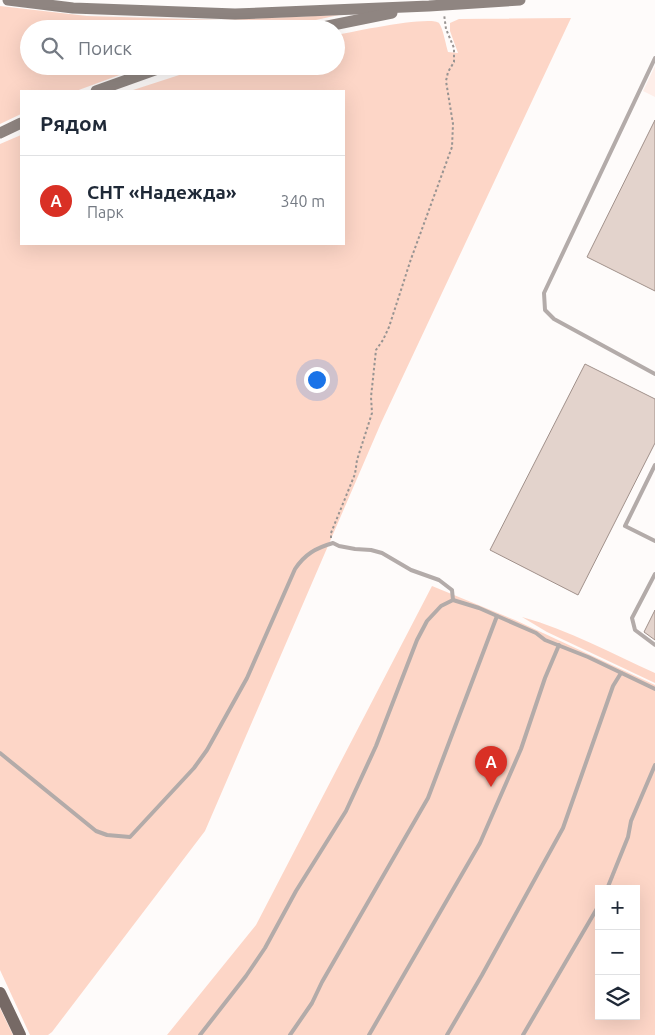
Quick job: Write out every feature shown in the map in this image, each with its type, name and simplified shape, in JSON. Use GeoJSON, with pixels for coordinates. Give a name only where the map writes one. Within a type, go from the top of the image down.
{"type":"FeatureCollection","features":[{"type":"Feature","properties":{"kind":"main road"},"geometry":{"type":"LineString","coordinates":[[8,0],[73,8],[235,14],[429,6],[520,0]]}},
{"type":"Feature","properties":{"kind":"main road"},"geometry":{"type":"LineString","coordinates":[[345,23],[429,6]]}},
{"type":"Feature","properties":{"kind":"main road"},"geometry":{"type":"LineString","coordinates":[[99,90],[141,75]]}},
{"type":"Feature","properties":{"kind":"main road"},"geometry":{"type":"LineString","coordinates":[[0,133],[20,123]]}},
{"type":"Feature","properties":{"kind":"main road"},"geometry":{"type":"LineString","coordinates":[[0,992],[20,1035]]}},
{"type":"Feature","properties":{"kind":"lane"},"geometry":{"type":"LineString","coordinates":[[655,58],[544,293],[545,310],[554,319],[655,374]]}},
{"type":"Feature","properties":{"kind":"lane"},"geometry":{"type":"LineString","coordinates":[[655,465],[625,526],[655,541]]}},
{"type":"Feature","properties":{"kind":"lane"},"geometry":{"type":"LineString","coordinates":[[0,753],[96,831],[108,835],[130,837],[194,768],[207,750],[247,678],[295,570],[306,555],[319,547],[332,543],[339,546],[382,553],[411,570],[439,580],[452,590],[453,600]]}},
{"type":"Feature","properties":{"kind":"lane"},"geometry":{"type":"LineString","coordinates":[[655,574],[632,618],[635,630],[649,643],[655,645]]}},
{"type":"Feature","properties":{"kind":"lane"},"geometry":{"type":"LineString","coordinates":[[200,1035],[246,976],[265,948],[296,892],[346,811],[376,746],[417,640],[431,616],[441,606],[453,600],[479,608],[655,689]]}},
{"type":"Feature","properties":{"kind":"lane"},"geometry":{"type":"LineString","coordinates":[[290,1035],[312,1003],[322,982],[428,798],[497,616]]}},
{"type":"Feature","properties":{"kind":"lane"},"geometry":{"type":"LineString","coordinates":[[369,1035],[480,843],[521,749],[545,678],[559,645]]}},
{"type":"Feature","properties":{"kind":"lane"},"geometry":{"type":"LineString","coordinates":[[447,1035],[563,828],[613,686],[621,673]]}},
{"type":"Feature","properties":{"kind":"lane"},"geometry":{"type":"LineString","coordinates":[[609,885],[628,837],[631,821],[655,765]]}},
{"type":"Feature","properties":{"kind":"lane"},"geometry":{"type":"LineString","coordinates":[[523,1035],[595,912]]}},
{"type":"Feature","properties":{"kind":"path"},"geometry":{"type":"LineString","coordinates":[[332,543],[332,533],[355,474],[357,460],[372,413],[371,397],[376,350],[389,327],[411,259],[452,147],[453,124],[446,81],[448,72],[454,62],[454,48],[446,29],[444,5]]}},
{"type":"Feature","properties":{"kind":"shaded area"},"geometry":{"type":"Polygon","coordinates":[[[0,6],[87,16],[221,20],[20,20],[20,75],[120,75],[79,90],[20,90],[20,114],[0,124],[0,6]]]}},
{"type":"Feature","properties":{"kind":"shaded area"},"geometry":{"type":"Polygon","coordinates":[[[339,15],[316,20],[221,20],[339,15]]]}},
{"type":"Feature","properties":{"kind":"shaded area"},"geometry":{"type":"Polygon","coordinates":[[[571,18],[381,423],[205,831],[52,1032],[48,1035],[30,1035],[0,970],[0,144],[20,135],[20,245],[345,245],[345,90],[133,90],[179,75],[345,75],[345,33],[422,21],[439,23],[448,52],[458,53],[450,31],[450,23],[459,19],[571,18]]]}},
{"type":"Feature","properties":{"kind":"shaded area"},"geometry":{"type":"Polygon","coordinates":[[[655,66],[655,97],[643,91],[655,66]]]}},
{"type":"Feature","properties":{"kind":"shaded area"},"geometry":{"type":"Polygon","coordinates":[[[432,586],[515,620],[655,685],[655,1035],[167,1035],[256,925],[432,586]]]}},
{"type":"Feature","properties":{"kind":"shaded area"},"geometry":{"type":"Polygon","coordinates":[[[522,617],[573,635],[655,673],[655,683],[547,632],[522,617]]]}},
{"type":"Feature","properties":{"kind":"shaded area"},"geometry":{"type":"Polygon","coordinates":[[[0,1008],[13,1035],[0,1035],[0,1008]]]}},
{"type":"Feature","properties":{"kind":"building"},"geometry":{"type":"Polygon","coordinates":[[[655,120],[655,291],[587,257],[655,120]]]}},
{"type":"Feature","properties":{"kind":"building"},"geometry":{"type":"Polygon","coordinates":[[[585,364],[655,399],[655,443],[578,595],[490,550],[585,364]]]}},
{"type":"Feature","properties":{"kind":"building"},"geometry":{"type":"Polygon","coordinates":[[[655,610],[655,640],[644,632],[655,610]]]}},
{"type":"Feature","properties":{"kind":"place","name":"СНТ «Надежда»"},"geometry":{"type":"Point","coordinates":[491,787]}}]}
